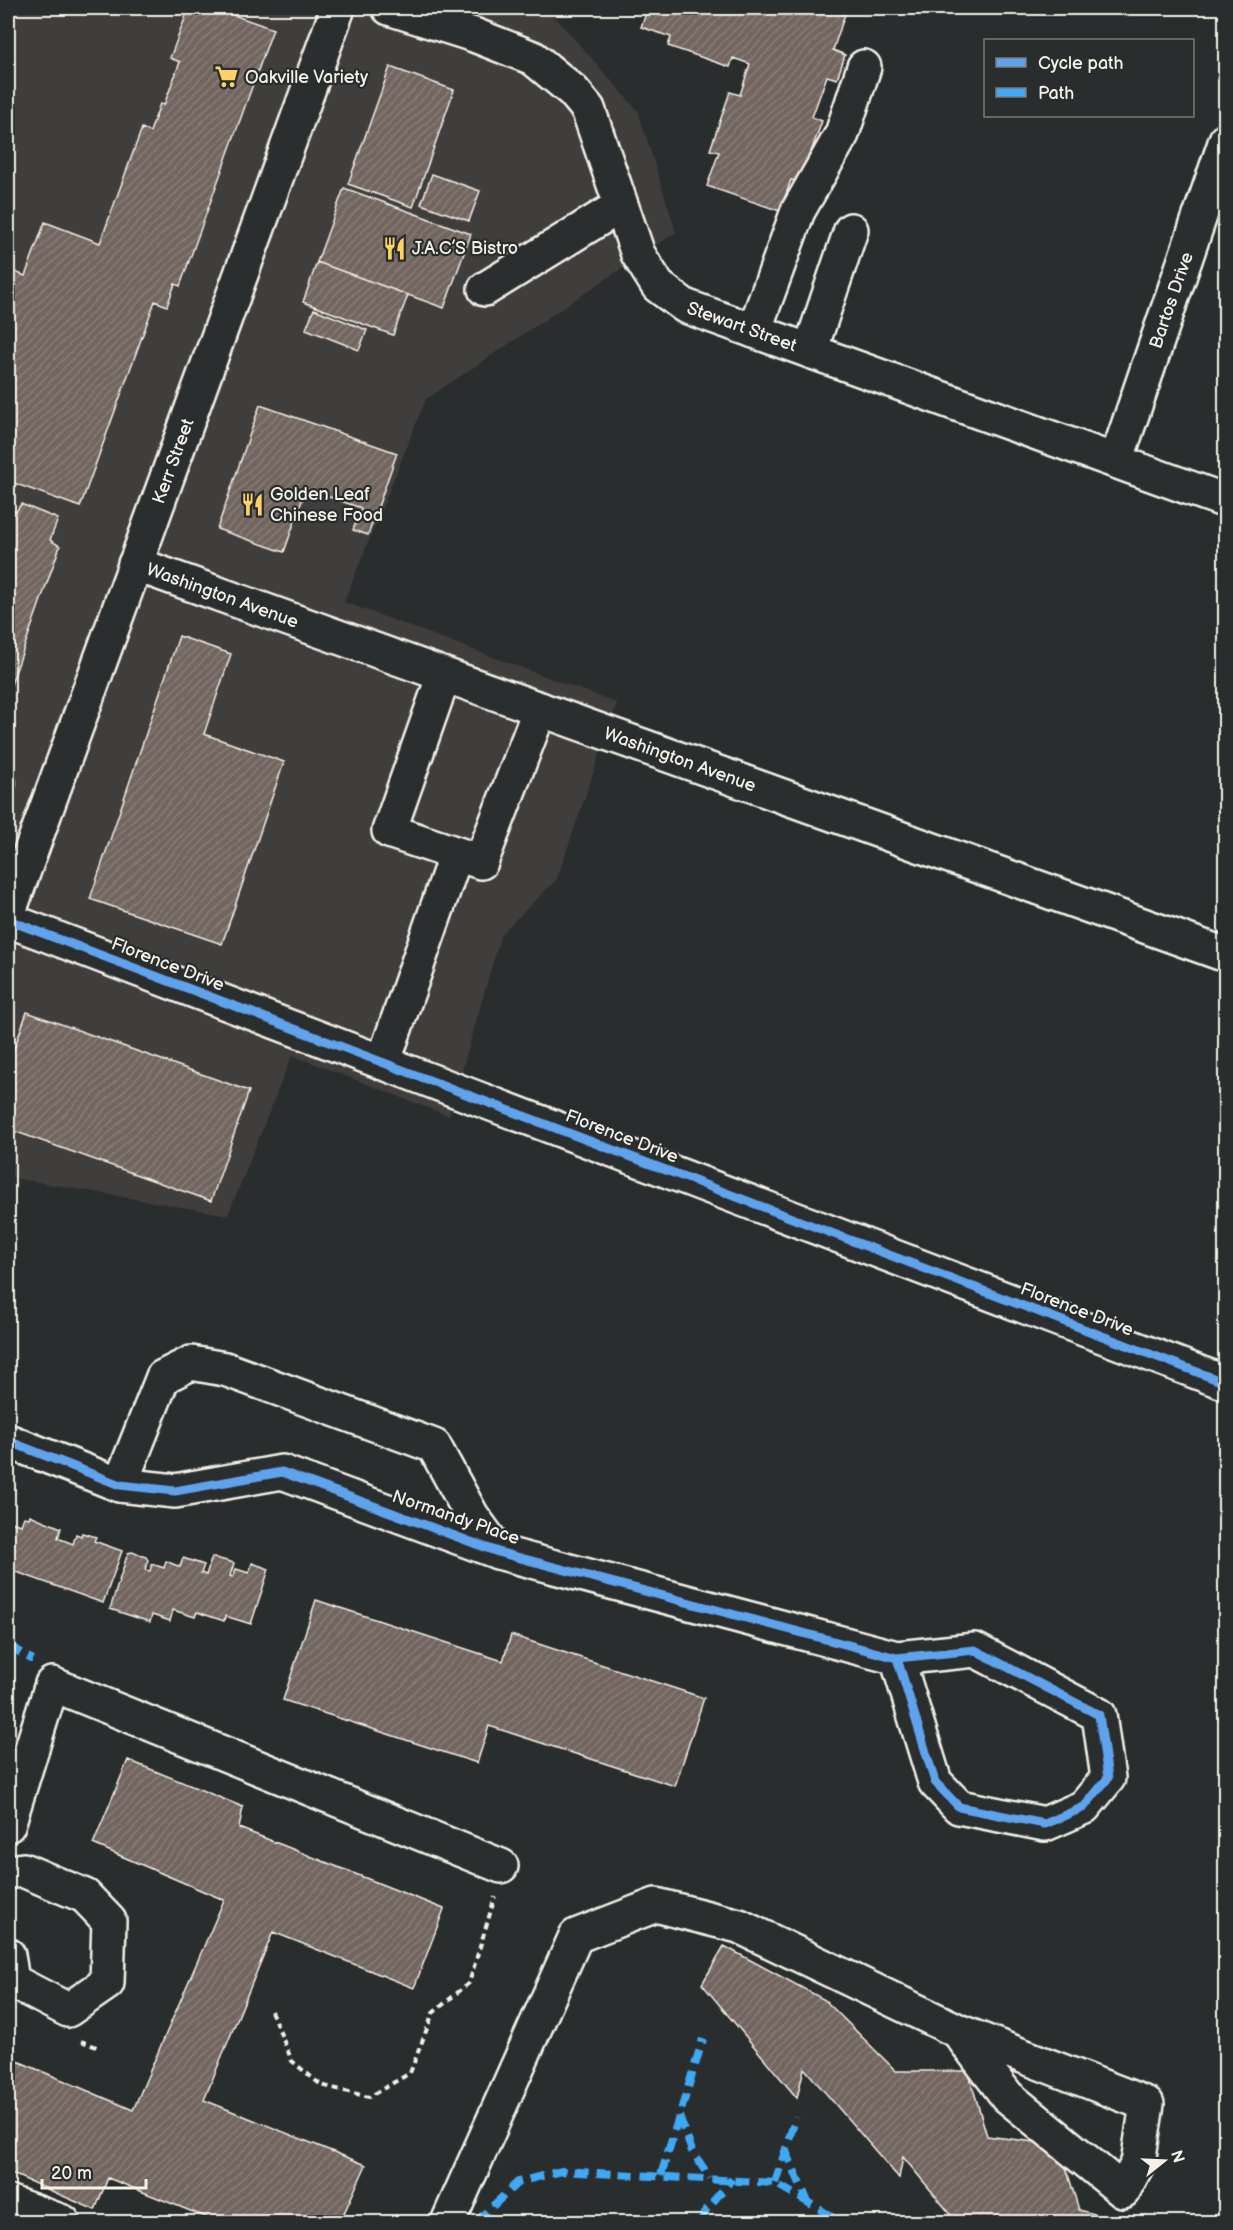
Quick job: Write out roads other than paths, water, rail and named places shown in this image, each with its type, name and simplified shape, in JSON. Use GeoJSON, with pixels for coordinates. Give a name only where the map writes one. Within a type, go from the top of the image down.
{"type":"FeatureCollection","features":[{"type":"Feature","properties":{"kind":"street","name":"Kerr Street"},"geometry":{"type":"LineString","coordinates":[[8,914],[338,8]]}},
{"type":"Feature","properties":{"kind":"street","name":"Stewart Street"},"geometry":{"type":"LineString","coordinates":[[389,8],[474,35],[533,58],[573,91],[588,109],[638,254],[658,286],[685,306],[1226,501]]}},
{"type":"Feature","properties":{"kind":"street"},"geometry":{"type":"LineString","coordinates":[[754,331],[798,211],[842,134],[864,67]]}},
{"type":"Feature","properties":{"kind":"street","name":"Bartos Drive"},"geometry":{"type":"LineString","coordinates":[[1116,460],[1226,140]]}},
{"type":"Feature","properties":{"kind":"street"},"geometry":{"type":"LineString","coordinates":[[485,289],[620,206]]}},
{"type":"Feature","properties":{"kind":"street"},"geometry":{"type":"LineString","coordinates":[[810,351],[851,230]]}},
{"type":"Feature","properties":{"kind":"street","name":"Washington Avenue"},"geometry":{"type":"LineString","coordinates":[[135,564],[1226,955]]}},
{"type":"Feature","properties":{"kind":"street"},"geometry":{"type":"LineString","coordinates":[[444,675],[389,831],[481,862],[540,709]]}},
{"type":"Feature","properties":{"kind":"street"},"geometry":{"type":"LineString","coordinates":[[383,1063],[456,854]]}},
{"type":"Feature","properties":{"kind":"street","name":"Florence Drive"},"geometry":{"type":"LineString","coordinates":[[8,920],[1226,1383]]}},
{"type":"Feature","properties":{"kind":"street","name":"Normandy Place"},"geometry":{"type":"LineString","coordinates":[[120,1485],[163,1377],[191,1363],[225,1369],[434,1446],[472,1516],[498,1552]]}},
{"type":"Feature","properties":{"kind":"street","name":"Normandy Place"},"geometry":{"type":"LineString","coordinates":[[8,1441],[120,1485],[175,1491],[282,1472],[498,1552],[897,1658],[975,1650],[1099,1715],[1108,1778],[1084,1807],[1046,1824],[958,1807],[935,1782],[897,1658]]}},
{"type":"Feature","properties":{"kind":"street"},"geometry":{"type":"LineString","coordinates":[[8,1825],[52,1684],[501,1866]]}},
{"type":"Feature","properties":{"kind":"street"},"geometry":{"type":"LineString","coordinates":[[8,1872],[23,1870],[85,1896],[109,1921],[107,1983],[68,2010],[12,1980],[8,1955]]}},
{"type":"Feature","properties":{"kind":"street"},"geometry":{"type":"LineString","coordinates":[[448,2223],[576,1936],[656,1905],[739,1926],[958,2031],[1147,2104],[1138,2163],[1123,2191],[1007,2096],[958,2031]]}},
{"type":"Feature","properties":{"kind":"street"},"geometry":{"type":"LineString","coordinates":[[8,2202],[63,2223]]}},
{"type":"Feature","properties":{"kind":"place","name":"Oakville Variety"},"geometry":{"type":"Point","coordinates":[227,77]}},
{"type":"Feature","properties":{"kind":"place","name":"J.A.C’S Bistro"},"geometry":{"type":"Point","coordinates":[394,248]}},
{"type":"Feature","properties":{"kind":"place","name":"Golden Leaf Chinese Food"},"geometry":{"type":"Point","coordinates":[252,504]}}]}
